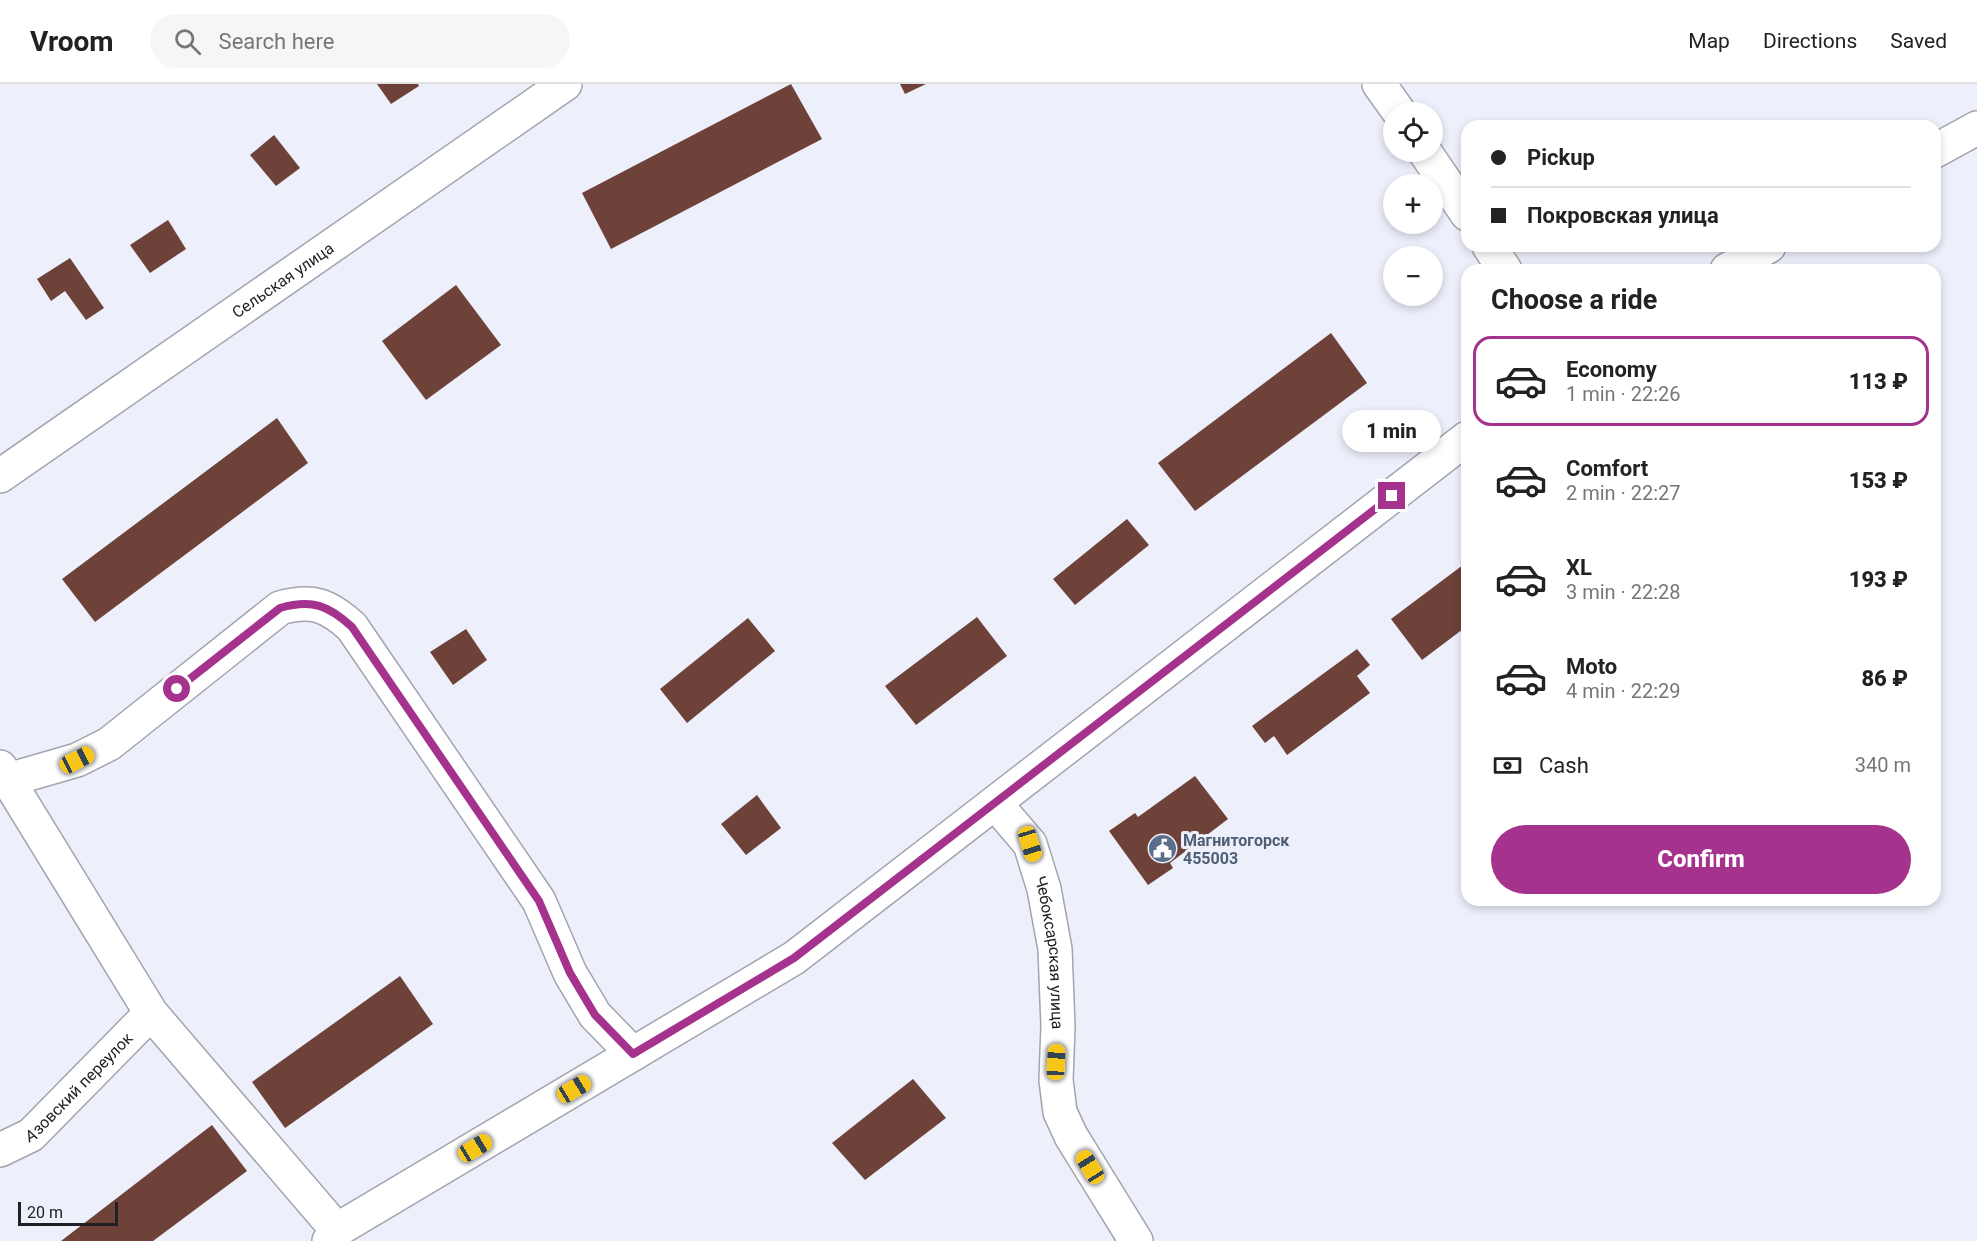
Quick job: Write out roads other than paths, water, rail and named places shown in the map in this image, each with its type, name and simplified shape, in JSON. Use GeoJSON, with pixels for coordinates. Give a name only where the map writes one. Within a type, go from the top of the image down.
{"type":"FeatureCollection","features":[{"type":"Feature","properties":{"kind":"street","name":"Сельская улица"},"geometry":{"type":"LineString","coordinates":[[0,476],[565,84]]}},
{"type":"Feature","properties":{"kind":"street"},"geometry":{"type":"LineString","coordinates":[[1379,84],[1392,102]]}},
{"type":"Feature","properties":{"kind":"street"},"geometry":{"type":"LineString","coordinates":[[1941,149],[1977,128]]}},
{"type":"Feature","properties":{"kind":"street"},"geometry":{"type":"LineString","coordinates":[[1432,162],[1461,205]]}},
{"type":"Feature","properties":{"kind":"street"},"geometry":{"type":"LineString","coordinates":[[1738,264],[1758,252]]}},
{"type":"Feature","properties":{"kind":"street"},"geometry":{"type":"LineString","coordinates":[[633,1054],[595,1015],[570,973],[539,901],[352,627],[339,615],[319,605],[299,603],[280,608],[109,744],[77,760],[4,773],[151,1013],[333,1236],[794,958],[1461,443]]}},
{"type":"Feature","properties":{"kind":"street","name":"Чебоксарская улица"},"geometry":{"type":"LineString","coordinates":[[995,803],[1030,844],[1044,890],[1054,949],[1058,1026],[1056,1080],[1060,1112],[1071,1136],[1136,1241]]}},
{"type":"Feature","properties":{"kind":"street","name":"Азовский переулок"},"geometry":{"type":"LineString","coordinates":[[0,1150],[32,1135],[151,1013]]}},
{"type":"Feature","properties":{"kind":"place","name":"Магнитогорск 455003"},"geometry":{"type":"Point","coordinates":[1162,849]}}]}
